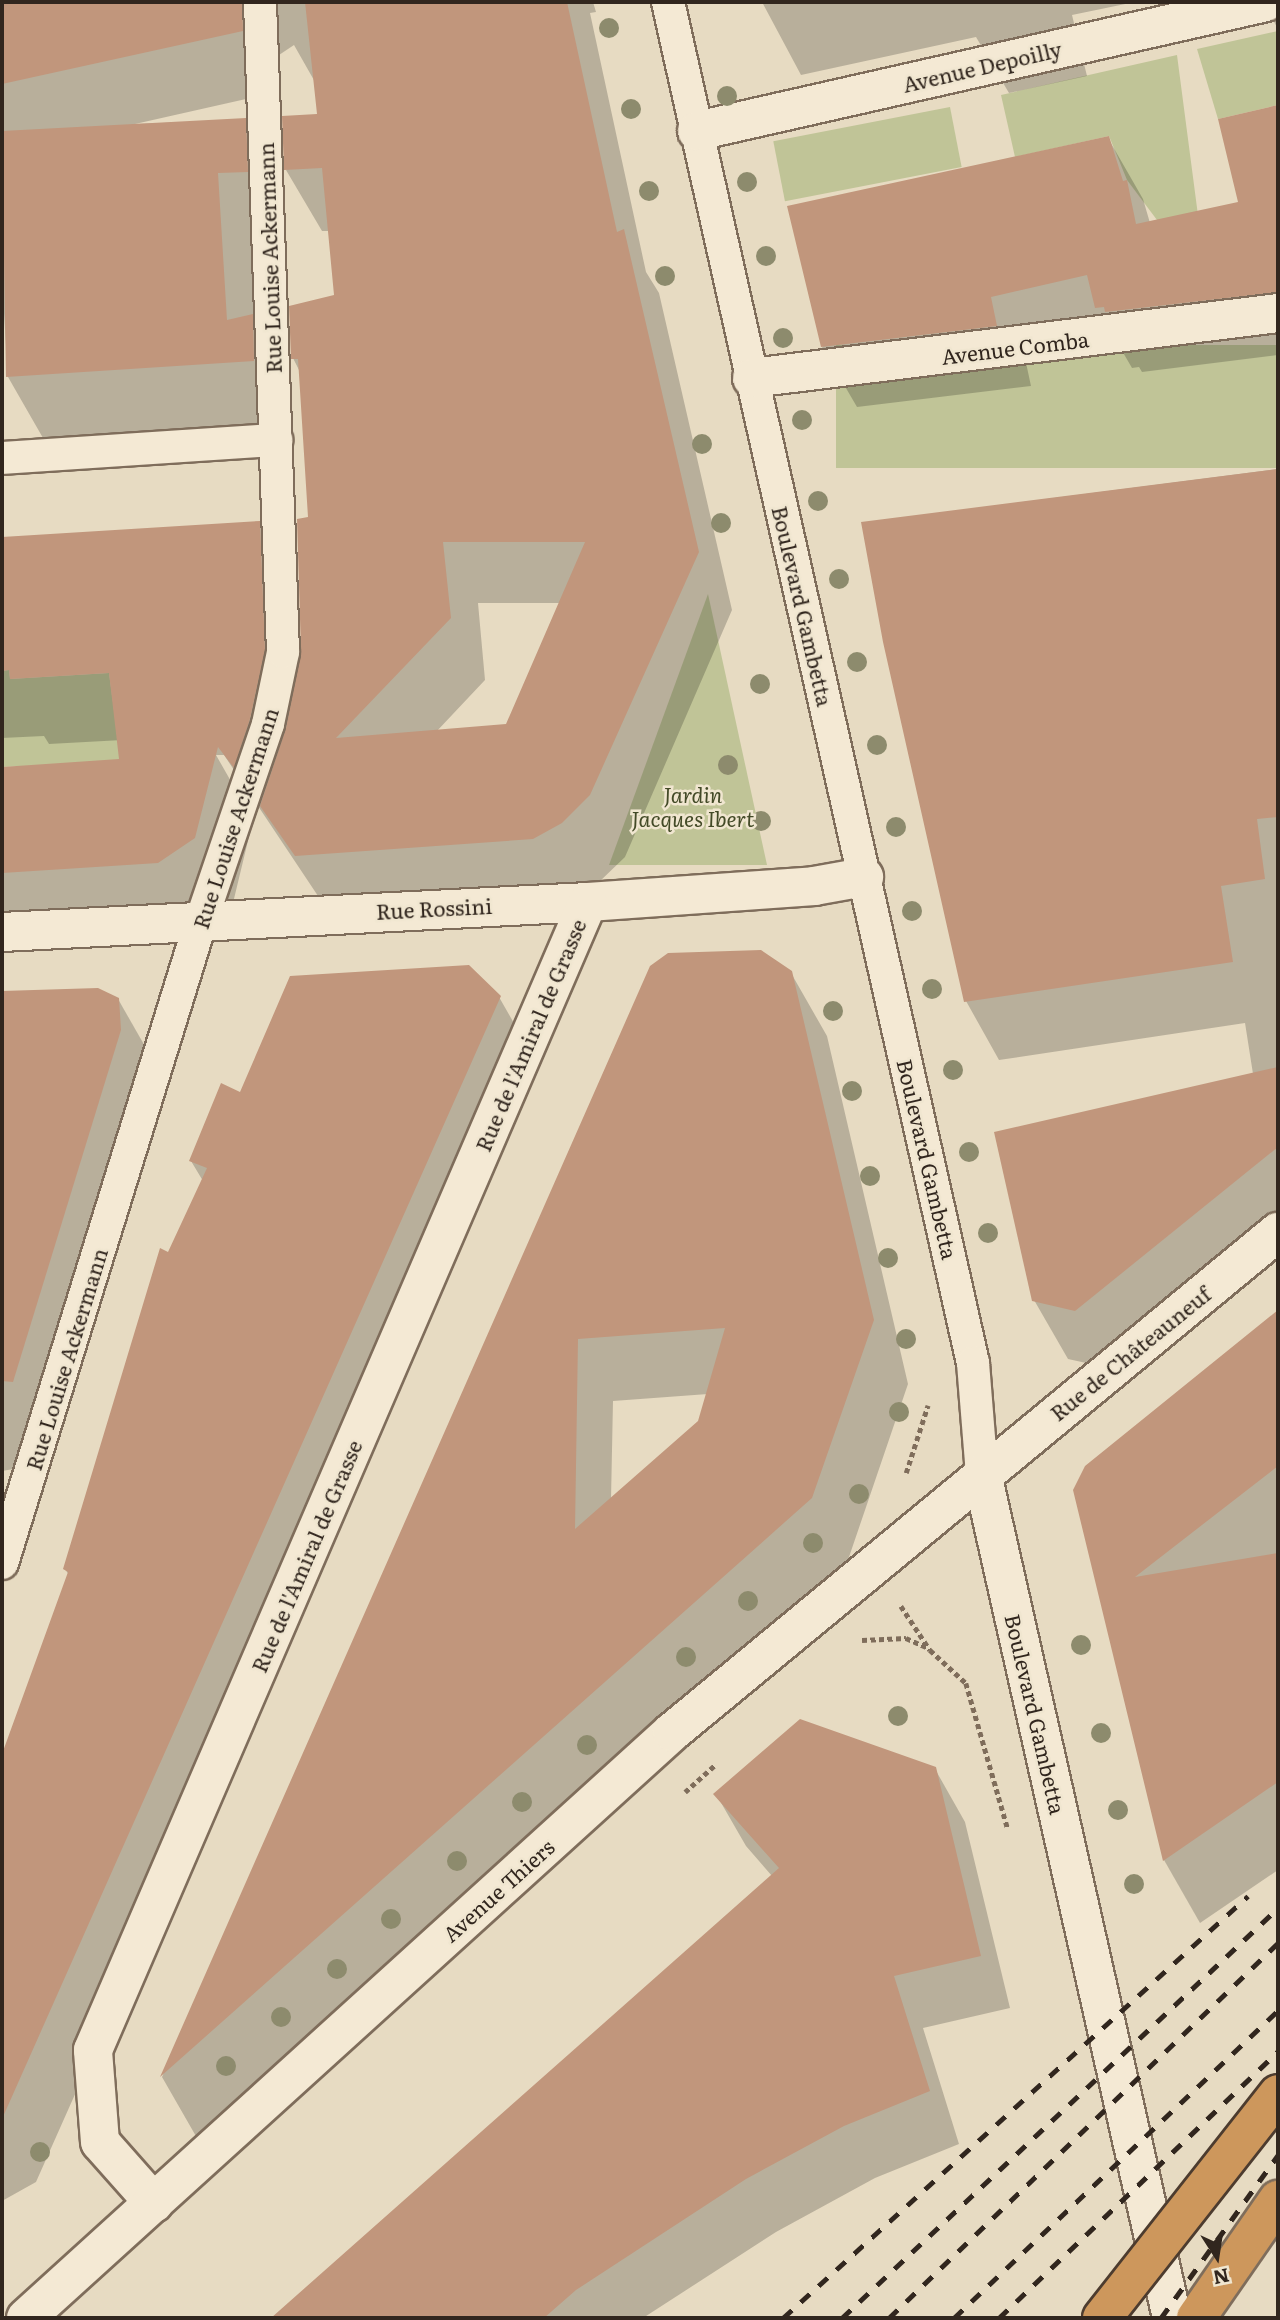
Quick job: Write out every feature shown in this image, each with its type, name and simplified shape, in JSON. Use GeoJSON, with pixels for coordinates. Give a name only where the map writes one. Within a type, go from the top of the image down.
{"type":"FeatureCollection","features":[{"type":"Feature","properties":{"kind":"highway"},"geometry":{"type":"LineString","coordinates":[[1102,2318],[1278,2094]]}},
{"type":"Feature","properties":{"kind":"highway"},"geometry":{"type":"LineString","coordinates":[[1196,2318],[1278,2200]]}},
{"type":"Feature","properties":{"kind":"street","name":"Avenue Depoilly"},"geometry":{"type":"LineString","coordinates":[[697,131],[1266,2]]}},
{"type":"Feature","properties":{"kind":"street","name":"Avenue Comba"},"geometry":{"type":"LineString","coordinates":[[752,378],[1278,313]]}},
{"type":"Feature","properties":{"kind":"street","name":"Rue Rossini"},"geometry":{"type":"LineString","coordinates":[[2,932],[588,902],[814,886],[864,877]]}},
{"type":"Feature","properties":{"kind":"street","name":"Rue de l'Amiral de Grasse"},"geometry":{"type":"LineString","coordinates":[[154,2203],[100,2142],[93,2050],[588,902]]}},
{"type":"Feature","properties":{"kind":"street","name":"Rue de Châteauneuf"},"geometry":{"type":"LineString","coordinates":[[982,1474],[1278,1232]]}},
{"type":"Feature","properties":{"kind":"street","name":"Avenue Thiers"},"geometry":{"type":"LineString","coordinates":[[26,2318],[672,1731],[982,1474]]}},
{"type":"Feature","properties":{"kind":"street","name":"Boulevard Gambetta"},"geometry":{"type":"LineString","coordinates":[[982,1474],[1172,2318]]}},
{"type":"Feature","properties":{"kind":"lane","name":"Rue Louise Ackermann"},"geometry":{"type":"LineString","coordinates":[[2,1563],[201,921],[268,724],[283,652],[260,2]]}},
{"type":"Feature","properties":{"kind":"lane","name":"Boulevard Gambetta"},"geometry":{"type":"LineString","coordinates":[[668,2],[973,1363],[982,1474]]}},
{"type":"Feature","properties":{"kind":"lane"},"geometry":{"type":"LineString","coordinates":[[2,458],[276,440]]}},
{"type":"Feature","properties":{"kind":"path"},"geometry":{"type":"LineString","coordinates":[[930,1650],[967,1683],[988,1751]]}},
{"type":"Feature","properties":{"kind":"green space"},"geometry":{"type":"Polygon","coordinates":[[[1278,31],[1278,105],[1218,119],[1197,49],[1278,31]]]}},
{"type":"Feature","properties":{"kind":"green space"},"geometry":{"type":"Polygon","coordinates":[[[1177,55],[1199,223],[1157,220],[1127,180],[1109,136],[1015,157],[1001,95],[1177,55]]]}},
{"type":"Feature","properties":{"kind":"green space"},"geometry":{"type":"Polygon","coordinates":[[[950,107],[962,167],[785,201],[773,141],[950,107]]]}},
{"type":"Feature","properties":{"kind":"green space"},"geometry":{"type":"Polygon","coordinates":[[[836,345],[1278,345],[1278,468],[836,468],[836,345]]]}},
{"type":"Feature","properties":{"kind":"green space","name":"Jardin Jacques Ibert"},"geometry":{"type":"Polygon","coordinates":[[[708,594],[767,865],[609,865],[708,594]]]}},
{"type":"Feature","properties":{"kind":"green space"},"geometry":{"type":"Polygon","coordinates":[[[9,670],[10,679],[109,673],[121,762],[2,767],[2,671],[9,670]]]}},
{"type":"Feature","properties":{"kind":"building"},"geometry":{"type":"Polygon","coordinates":[[[2,2],[242,2],[243,31],[2,84],[2,2]]]}},
{"type":"Feature","properties":{"kind":"building"},"geometry":{"type":"Polygon","coordinates":[[[305,2],[567,2],[617,232],[624,229],[699,552],[590,795],[562,823],[533,839],[295,856],[260,806],[286,728],[301,652],[297,519],[308,517],[298,359],[291,359],[289,306],[334,295],[322,168],[284,170],[282,116],[317,114],[305,2]],[[443,542],[451,618],[336,738],[506,724],[585,542],[443,542]]]}},
{"type":"Feature","properties":{"kind":"building"},"geometry":{"type":"Polygon","coordinates":[[[1278,105],[1278,292],[1105,312],[1104,307],[1095,308],[1087,275],[991,297],[997,326],[821,347],[787,206],[1109,136],[1123,181],[1127,180],[1136,224],[1238,202],[1218,119],[1278,105]]]}},
{"type":"Feature","properties":{"kind":"building"},"geometry":{"type":"Polygon","coordinates":[[[246,118],[248,172],[218,173],[227,320],[253,314],[254,361],[6,377],[2,131],[246,118]]]}},
{"type":"Feature","properties":{"kind":"building"},"geometry":{"type":"Polygon","coordinates":[[[1278,469],[1278,817],[1257,819],[1265,879],[1221,886],[1233,962],[964,1002],[883,642],[861,522],[1278,469]]]}},
{"type":"Feature","properties":{"kind":"building"},"geometry":{"type":"Polygon","coordinates":[[[260,521],[265,650],[250,719],[234,768],[218,747],[195,838],[158,863],[2,873],[2,767],[119,759],[109,673],[10,679],[9,670],[2,671],[2,537],[260,521]]]}},
{"type":"Feature","properties":{"kind":"building"},"geometry":{"type":"Polygon","coordinates":[[[761,950],[792,971],[874,1320],[812,1498],[160,2077],[650,966],[668,953],[761,950]],[[725,1328],[578,1339],[575,1529],[698,1421],[725,1328]]]}},
{"type":"Feature","properties":{"kind":"building"},"geometry":{"type":"Polygon","coordinates":[[[469,965],[501,996],[2,2119],[2,1754],[68,1572],[63,1569],[160,1248],[168,1252],[207,1168],[189,1161],[221,1083],[240,1092],[290,976],[469,965]]]}},
{"type":"Feature","properties":{"kind":"building"},"geometry":{"type":"Polygon","coordinates":[[[98,988],[119,998],[121,1030],[13,1382],[2,1381],[2,991],[98,988]]]}},
{"type":"Feature","properties":{"kind":"building"},"geometry":{"type":"Polygon","coordinates":[[[1278,1067],[1278,1147],[1075,1311],[1032,1301],[994,1132],[1278,1067]]]}},
{"type":"Feature","properties":{"kind":"building"},"geometry":{"type":"Polygon","coordinates":[[[1278,1310],[1278,1466],[1135,1577],[1278,1553],[1278,1782],[1163,1861],[1073,1490],[1085,1466],[1278,1310]]]}},
{"type":"Feature","properties":{"kind":"building"},"geometry":{"type":"Polygon","coordinates":[[[800,1719],[936,1767],[981,1956],[894,1976],[930,2091],[844,2126],[746,2179],[576,2290],[544,2318],[271,2318],[779,1868],[713,1794],[800,1719]]]}},
{"type":"Feature","properties":{"kind":"railway"},"geometry":{"type":"LineString","coordinates":[[783,2318],[1248,1896]]}},
{"type":"Feature","properties":{"kind":"railway"},"geometry":{"type":"LineString","coordinates":[[842,2318],[1278,1908]]}},
{"type":"Feature","properties":{"kind":"railway"},"geometry":{"type":"LineString","coordinates":[[889,2318],[1278,1943]]}},
{"type":"Feature","properties":{"kind":"railway"},"geometry":{"type":"LineString","coordinates":[[954,2318],[1278,2011]]}},
{"type":"Feature","properties":{"kind":"railway"},"geometry":{"type":"LineString","coordinates":[[999,2318],[1278,2051]]}},
{"type":"Feature","properties":{"kind":"railway"},"geometry":{"type":"LineString","coordinates":[[1161,2318],[1278,2155]]}}]}
